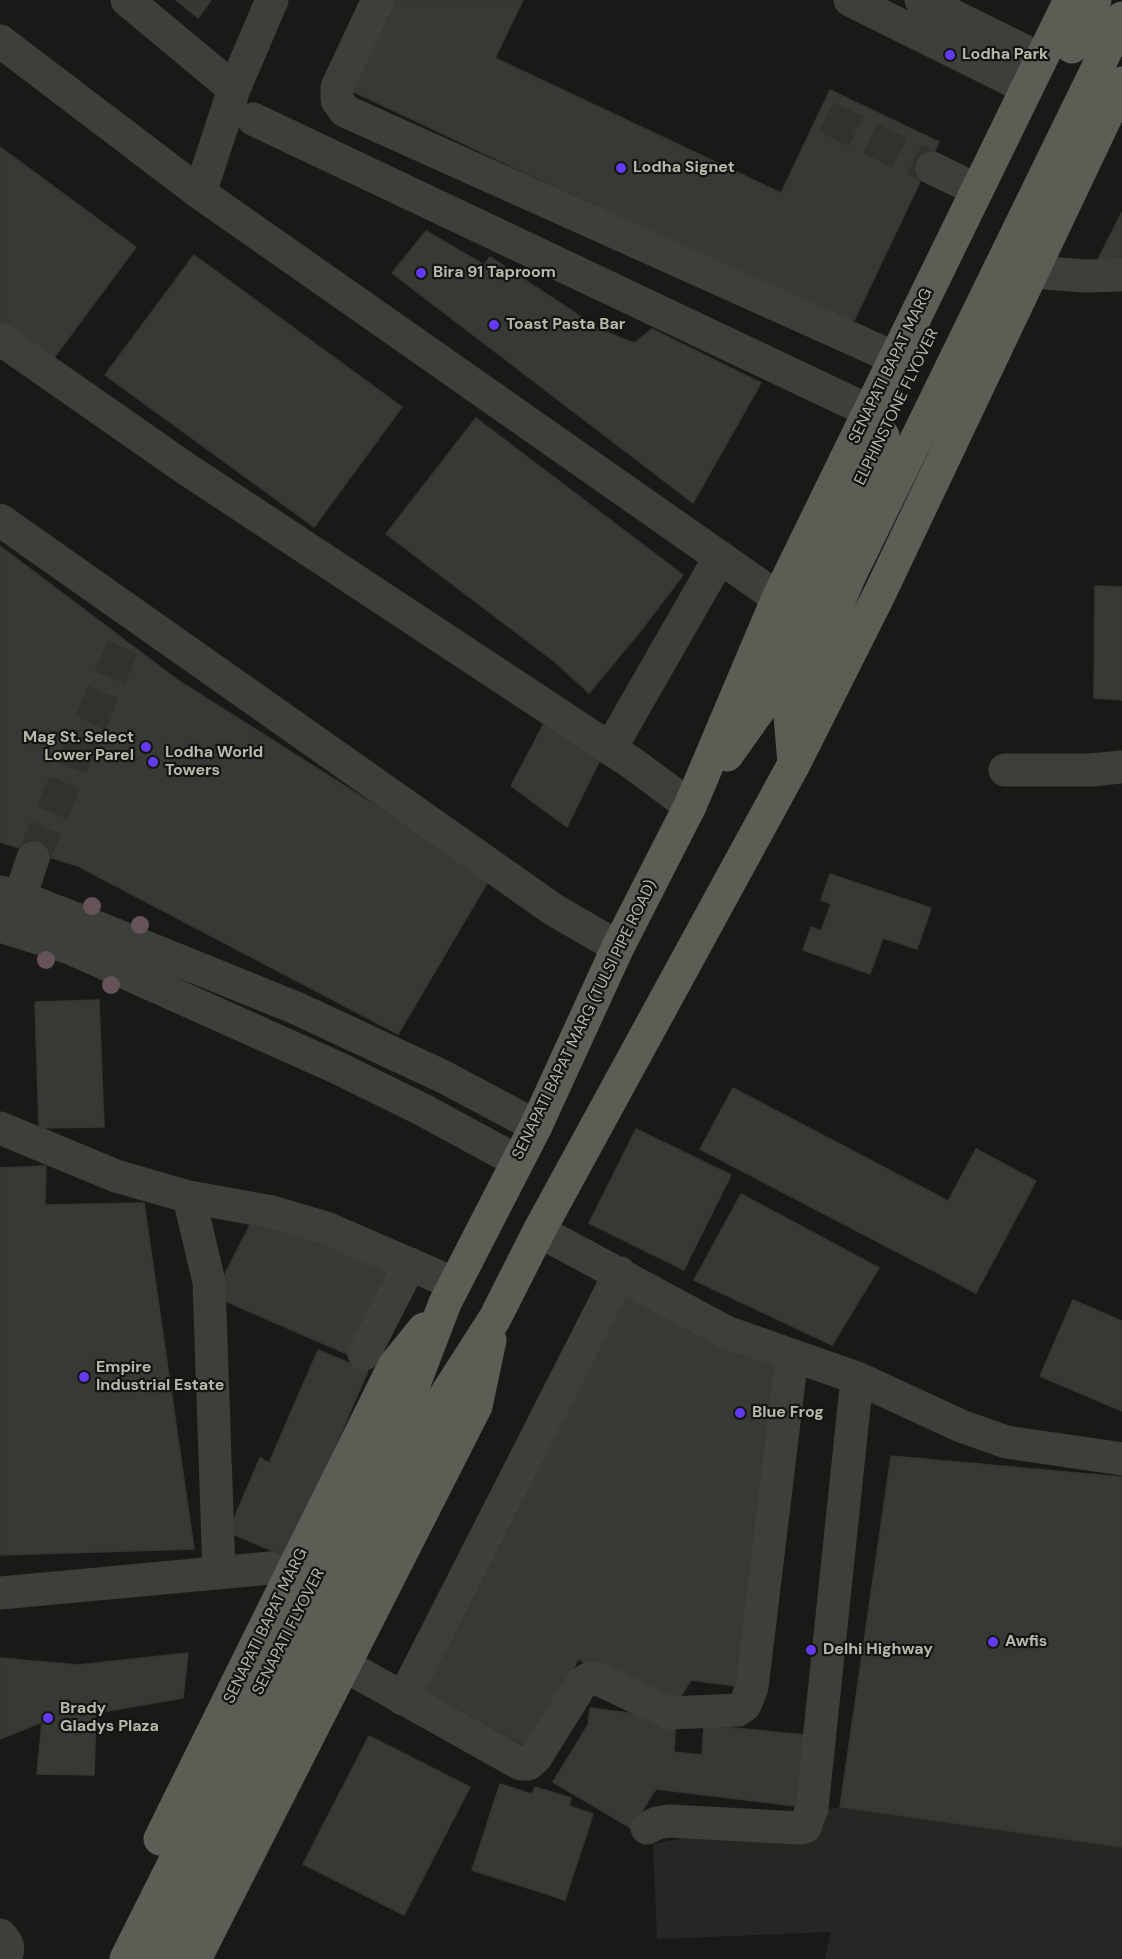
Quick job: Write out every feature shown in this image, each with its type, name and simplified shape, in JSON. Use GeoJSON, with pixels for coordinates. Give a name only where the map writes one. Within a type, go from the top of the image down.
{"type":"FeatureCollection","features":[{"type":"Feature","properties":{"kind":"main road","name":"SENAPATI BAPAT MARG"},"geometry":{"type":"LineString","coordinates":[[721,736],[777,598],[1070,0]]}},
{"type":"Feature","properties":{"kind":"main road","name":"ELPHINSTONE FLYOVER"},"geometry":{"type":"LineString","coordinates":[[794,764],[778,708],[829,546],[1095,0]]}},
{"type":"Feature","properties":{"kind":"main road","name":"ELPHINSTONE FLYOVER"},"geometry":{"type":"LineString","coordinates":[[690,806],[778,708],[850,575],[1122,18]]}},
{"type":"Feature","properties":{"kind":"main road"},"geometry":{"type":"LineString","coordinates":[[195,1959],[476,1406],[495,1318],[539,1231],[794,764],[879,595],[1122,83]]}},
{"type":"Feature","properties":{"kind":"main road","name":"SENAPATI BAPAT MARG (TULSI PIPE ROAD)"},"geometry":{"type":"LineString","coordinates":[[450,1293],[536,1126],[618,947],[690,806],[721,736]]}},
{"type":"Feature","properties":{"kind":"main road","name":"SENAPATI BAPAT MARG"},"geometry":{"type":"LineString","coordinates":[[101,1959],[394,1366],[450,1293]]}},
{"type":"Feature","properties":{"kind":"main road","name":"SENAPATI FLYOVER"},"geometry":{"type":"LineString","coordinates":[[126,1959],[414,1384],[450,1293]]}},
{"type":"Feature","properties":{"kind":"main road","name":"SENAPATI FLYOVER"},"geometry":{"type":"LineString","coordinates":[[160,1959],[446,1396],[495,1318]]}},
{"type":"Feature","properties":{"kind":"street"},"geometry":{"type":"LineString","coordinates":[[127,0],[234,89]]}},
{"type":"Feature","properties":{"kind":"street"},"geometry":{"type":"LineString","coordinates":[[200,193],[234,89],[272,0]]}},
{"type":"Feature","properties":{"kind":"street"},"geometry":{"type":"LineString","coordinates":[[378,0],[337,87],[337,100],[345,111],[895,358]]}},
{"type":"Feature","properties":{"kind":"street"},"geometry":{"type":"LineString","coordinates":[[850,0],[1027,88]]}},
{"type":"Feature","properties":{"kind":"street"},"geometry":{"type":"LineString","coordinates":[[921,0],[1041,59]]}},
{"type":"Feature","properties":{"kind":"street"},"geometry":{"type":"LineString","coordinates":[[0,41],[200,193],[777,598]]}},
{"type":"Feature","properties":{"kind":"street"},"geometry":{"type":"LineString","coordinates":[[253,119],[869,411]]}},
{"type":"Feature","properties":{"kind":"street"},"geometry":{"type":"LineString","coordinates":[[932,168],[977,190]]}},
{"type":"Feature","properties":{"kind":"street"},"geometry":{"type":"LineString","coordinates":[[1032,272],[1086,276],[1122,274]]}},
{"type":"Feature","properties":{"kind":"street"},"geometry":{"type":"LineString","coordinates":[[0,339],[185,468],[610,749],[690,806]]}},
{"type":"Feature","properties":{"kind":"street"},"geometry":{"type":"LineString","coordinates":[[0,520],[131,628],[554,910],[618,947]]}},
{"type":"Feature","properties":{"kind":"street"},"geometry":{"type":"LineString","coordinates":[[610,749],[720,557]]}},
{"type":"Feature","properties":{"kind":"street"},"geometry":{"type":"LineString","coordinates":[[1005,770],[1091,770],[1122,767]]}},
{"type":"Feature","properties":{"kind":"street"},"geometry":{"type":"LineString","coordinates":[[33,858],[10,895],[5,927],[75,935],[296,1008],[444,1077],[536,1126]]}},
{"type":"Feature","properties":{"kind":"street"},"geometry":{"type":"LineString","coordinates":[[10,895],[75,935],[425,1111],[517,1161]]}},
{"type":"Feature","properties":{"kind":"street"},"geometry":{"type":"LineString","coordinates":[[425,1111],[444,1077]]}},
{"type":"Feature","properties":{"kind":"street"},"geometry":{"type":"LineString","coordinates":[[0,1128],[116,1176],[189,1197],[272,1212],[326,1228],[410,1264],[450,1293]]}},
{"type":"Feature","properties":{"kind":"street"},"geometry":{"type":"LineString","coordinates":[[189,1197],[209,1282],[219,1573]]}},
{"type":"Feature","properties":{"kind":"street"},"geometry":{"type":"LineString","coordinates":[[539,1231],[726,1332],[857,1378],[961,1426],[1006,1442],[1122,1459]]}},
{"type":"Feature","properties":{"kind":"street"},"geometry":{"type":"LineString","coordinates":[[364,1354],[410,1264]]}},
{"type":"Feature","properties":{"kind":"street"},"geometry":{"type":"LineString","coordinates":[[403,1700],[620,1273]]}},
{"type":"Feature","properties":{"kind":"street"},"geometry":{"type":"LineString","coordinates":[[344,1665],[521,1764],[528,1764],[536,1757],[582,1683],[590,1678],[598,1679],[670,1713],[738,1710],[745,1705],[752,1687],[792,1356]]}},
{"type":"Feature","properties":{"kind":"street"},"geometry":{"type":"LineString","coordinates":[[647,1828],[669,1821],[800,1828],[805,1827],[809,1820],[857,1378]]}},
{"type":"Feature","properties":{"kind":"street"},"geometry":{"type":"LineString","coordinates":[[0,1593],[270,1568],[290,1577]]}},
{"type":"Feature","properties":{"kind":"street"},"geometry":{"type":"LineString","coordinates":[[0,1935],[7,1941],[8,1951],[3,1959]]}},
{"type":"Feature","properties":{"kind":"shaded area","name":"Awfis"},"geometry":{"type":"Polygon","coordinates":[[[891,1456],[1122,1477],[1122,1959],[825,1959],[831,1932],[657,1939],[653,1844],[840,1807],[891,1456]]]}},
{"type":"Feature","properties":{"kind":"building"},"geometry":{"type":"Polygon","coordinates":[[[176,0],[211,0],[198,18],[176,0]]]}},
{"type":"Feature","properties":{"kind":"building","name":"Lodha Signet"},"geometry":{"type":"Polygon","coordinates":[[[388,0],[523,0],[495,58],[781,193],[830,90],[939,142],[851,327],[346,88],[388,0]]]}},
{"type":"Feature","properties":{"kind":"building"},"geometry":{"type":"Polygon","coordinates":[[[0,147],[136,247],[50,363],[0,326],[0,147]]]}},
{"type":"Feature","properties":{"kind":"building"},"geometry":{"type":"Polygon","coordinates":[[[1122,212],[1122,262],[1093,269],[1122,212]]]}},
{"type":"Feature","properties":{"kind":"building"},"geometry":{"type":"Polygon","coordinates":[[[426,231],[484,265],[490,257],[601,330],[634,343],[652,329],[761,383],[693,503],[392,273],[426,231]]]}},
{"type":"Feature","properties":{"kind":"building"},"geometry":{"type":"Polygon","coordinates":[[[194,255],[402,407],[314,527],[105,375],[194,255]]]}},
{"type":"Feature","properties":{"kind":"building"},"geometry":{"type":"Polygon","coordinates":[[[476,418],[683,575],[589,693],[555,662],[386,534],[476,418]]]}},
{"type":"Feature","properties":{"kind":"building","name":"Lodha World Towers"},"geometry":{"type":"Polygon","coordinates":[[[0,546],[179,681],[490,878],[398,1034],[78,866],[0,842],[0,546]]]}},
{"type":"Feature","properties":{"kind":"building"},"geometry":{"type":"Polygon","coordinates":[[[1095,586],[1122,587],[1122,700],[1094,698],[1095,586]]]}},
{"type":"Feature","properties":{"kind":"building"},"geometry":{"type":"Polygon","coordinates":[[[543,725],[602,756],[567,827],[511,786],[543,725]]]}},
{"type":"Feature","properties":{"kind":"building"},"geometry":{"type":"Polygon","coordinates":[[[830,874],[931,908],[917,949],[883,938],[870,974],[803,950],[811,927],[821,931],[831,904],[821,900],[830,874]]]}},
{"type":"Feature","properties":{"kind":"building"},"geometry":{"type":"Polygon","coordinates":[[[99,1000],[104,1127],[39,1128],[35,1002],[99,1000]]]}},
{"type":"Feature","properties":{"kind":"building"},"geometry":{"type":"Polygon","coordinates":[[[733,1088],[948,1201],[976,1149],[1036,1181],[976,1293],[700,1149],[733,1088]]]}},
{"type":"Feature","properties":{"kind":"building"},"geometry":{"type":"Polygon","coordinates":[[[636,1129],[731,1175],[684,1270],[589,1223],[636,1129]]]}},
{"type":"Feature","properties":{"kind":"building","name":"Empire Industrial Estate"},"geometry":{"type":"Polygon","coordinates":[[[46,1166],[45,1205],[144,1203],[194,1549],[0,1555],[0,1168],[46,1166]]]}},
{"type":"Feature","properties":{"kind":"building"},"geometry":{"type":"Polygon","coordinates":[[[741,1194],[879,1268],[832,1345],[694,1280],[741,1194]]]}},
{"type":"Feature","properties":{"kind":"building"},"geometry":{"type":"Polygon","coordinates":[[[256,1213],[398,1271],[356,1358],[214,1296],[256,1213]]]}},
{"type":"Feature","properties":{"kind":"building"},"geometry":{"type":"Polygon","coordinates":[[[619,1288],[782,1357],[736,1686],[691,1680],[672,1710],[578,1659],[563,1691],[527,1747],[420,1690],[619,1288]]]}},
{"type":"Feature","properties":{"kind":"building"},"geometry":{"type":"Polygon","coordinates":[[[1073,1300],[1122,1321],[1122,1411],[1040,1376],[1073,1300]]]}},
{"type":"Feature","properties":{"kind":"building"},"geometry":{"type":"Polygon","coordinates":[[[318,1350],[368,1371],[287,1557],[228,1532],[260,1458],[269,1463],[318,1350]]]}},
{"type":"Feature","properties":{"kind":"building","name":"Awfis"},"geometry":{"type":"Polygon","coordinates":[[[891,1456],[1122,1477],[1122,1847],[840,1807],[891,1456]]]}},
{"type":"Feature","properties":{"kind":"building","name":"Brady Gladys Plaza"},"geometry":{"type":"Polygon","coordinates":[[[188,1653],[183,1698],[96,1713],[94,1775],[37,1774],[42,1722],[0,1739],[0,1658],[78,1665],[188,1653]]]}},
{"type":"Feature","properties":{"kind":"building"},"geometry":{"type":"Polygon","coordinates":[[[590,1708],[676,1719],[674,1752],[702,1755],[704,1725],[805,1735],[796,1806],[656,1789],[631,1828],[553,1782],[588,1725],[590,1708]]]}},
{"type":"Feature","properties":{"kind":"building"},"geometry":{"type":"Polygon","coordinates":[[[369,1736],[470,1787],[404,1915],[303,1864],[369,1736]]]}},
{"type":"Feature","properties":{"kind":"building"},"geometry":{"type":"Polygon","coordinates":[[[500,1784],[532,1794],[535,1787],[571,1798],[569,1806],[593,1814],[565,1900],[472,1870],[500,1784]]]}},
{"type":"Feature","properties":{"kind":"tunnel"},"geometry":{"type":"LineString","coordinates":[[826,117],[932,168]]}},
{"type":"Feature","properties":{"kind":"tunnel"},"geometry":{"type":"LineString","coordinates":[[33,858],[126,639]]}},
{"type":"Feature","properties":{"kind":"place","name":"Lodha Park"},"geometry":{"type":"Point","coordinates":[950,55]}},
{"type":"Feature","properties":{"kind":"place","name":"Lodha Signet"},"geometry":{"type":"Point","coordinates":[621,168]}},
{"type":"Feature","properties":{"kind":"place","name":"Bira 91 Taproom"},"geometry":{"type":"Point","coordinates":[421,273]}},
{"type":"Feature","properties":{"kind":"place","name":"Toast Pasta Bar"},"geometry":{"type":"Point","coordinates":[494,325]}},
{"type":"Feature","properties":{"kind":"place","name":"Mag St. Select Lower Parel"},"geometry":{"type":"Point","coordinates":[146,747]}},
{"type":"Feature","properties":{"kind":"place","name":"Lodha World Towers"},"geometry":{"type":"Point","coordinates":[153,762]}},
{"type":"Feature","properties":{"kind":"place","name":"Empire Industrial Estate"},"geometry":{"type":"Point","coordinates":[84,1377]}},
{"type":"Feature","properties":{"kind":"place","name":"Blue Frog"},"geometry":{"type":"Point","coordinates":[740,1413]}},
{"type":"Feature","properties":{"kind":"place","name":"Awfis"},"geometry":{"type":"Point","coordinates":[993,1642]}},
{"type":"Feature","properties":{"kind":"place","name":"Delhi Highway"},"geometry":{"type":"Point","coordinates":[811,1650]}},
{"type":"Feature","properties":{"kind":"place","name":"Brady Gladys Plaza"},"geometry":{"type":"Point","coordinates":[48,1718]}}]}
